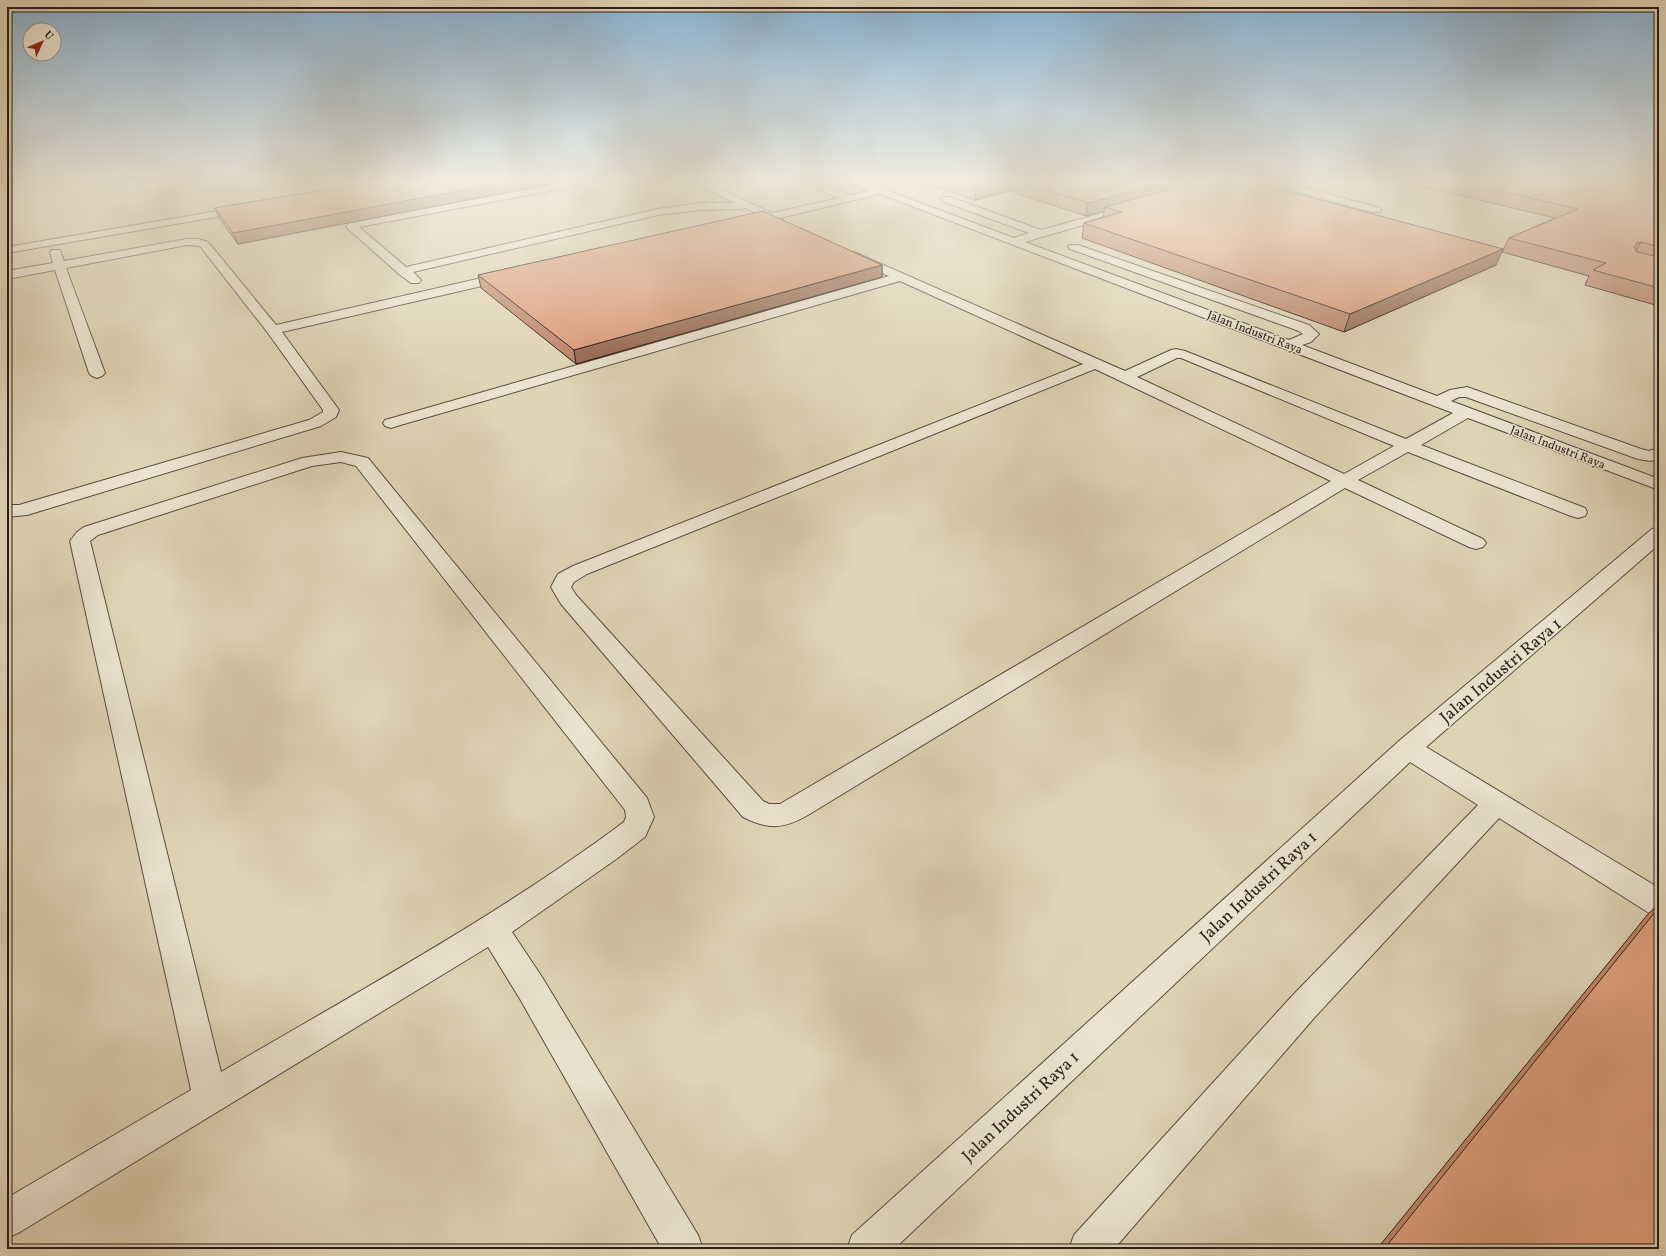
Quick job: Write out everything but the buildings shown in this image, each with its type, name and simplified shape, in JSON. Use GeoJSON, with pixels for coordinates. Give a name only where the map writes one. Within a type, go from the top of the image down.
{"type":"FeatureCollection","features":[{"type":"Feature","properties":{"kind":"street"},"geometry":{"type":"LineString","coordinates":[[7,250],[70,239]]}},
{"type":"Feature","properties":{"kind":"street"},"geometry":{"type":"LineString","coordinates":[[366,239],[433,293]]}},
{"type":"Feature","properties":{"kind":"street"},"geometry":{"type":"LineString","coordinates":[[404,271],[543,239]]}},
{"type":"Feature","properties":{"kind":"street","name":"Jalan Industri Raya"},"geometry":{"type":"LineString","coordinates":[[1006,239],[1659,485]]}},
{"type":"Feature","properties":{"kind":"street"},"geometry":{"type":"LineString","coordinates":[[1015,242],[1026,239]]}},
{"type":"Feature","properties":{"kind":"street"},"geometry":{"type":"LineString","coordinates":[[50,242],[55,248],[59,266],[97,373]]}},
{"type":"Feature","properties":{"kind":"street"},"geometry":{"type":"LineString","coordinates":[[7,275],[187,242],[198,242],[204,244],[273,330],[331,410],[330,414],[315,423],[20,511],[7,511]]}},
{"type":"Feature","properties":{"kind":"street"},"geometry":{"type":"LineString","coordinates":[[1074,247],[1304,328],[1312,334],[1306,339],[1290,345]]}},
{"type":"Feature","properties":{"kind":"street"},"geometry":{"type":"LineString","coordinates":[[844,252],[1125,376],[1344,482],[1476,543]]}},
{"type":"Feature","properties":{"kind":"street"},"geometry":{"type":"LineString","coordinates":[[273,330],[517,274]]}},
{"type":"Feature","properties":{"kind":"street"},"geometry":{"type":"LineString","coordinates":[[391,423],[901,277]]}},
{"type":"Feature","properties":{"kind":"street"},"geometry":{"type":"LineString","coordinates":[[1125,376],[1176,353],[1185,355],[1408,446],[1578,512]]}},
{"type":"Feature","properties":{"kind":"street"},"geometry":{"type":"LineString","coordinates":[[1095,364],[580,570],[566,578],[561,587],[568,599],[753,809],[764,815],[775,816],[791,811],[806,803],[1344,482],[1467,412]]}},
{"type":"Feature","properties":{"kind":"street"},"geometry":{"type":"LineString","coordinates":[[1438,401],[1456,393],[1467,392],[1638,454],[1650,456],[1659,453]]}},
{"type":"Feature","properties":{"kind":"street"},"geometry":{"type":"LineString","coordinates":[[7,1218],[210,1098],[492,928],[605,852],[635,829],[640,817],[637,806],[362,462],[351,458],[339,456],[308,462],[101,527],[87,534],[80,541],[210,1098]]}},
{"type":"Feature","properties":{"kind":"street","name":"Jalan Industri Raya 1"},"geometry":{"type":"LineString","coordinates":[[866,1249],[1408,748],[1659,533]]}},
{"type":"Feature","properties":{"kind":"street"},"geometry":{"type":"LineString","coordinates":[[1408,748],[1659,904]]}},
{"type":"Feature","properties":{"kind":"street"},"geometry":{"type":"LineString","coordinates":[[1088,1249],[1303,1007],[1497,803]]}},
{"type":"Feature","properties":{"kind":"street"},"geometry":{"type":"LineString","coordinates":[[492,928],[535,995],[684,1249]]}}]}
